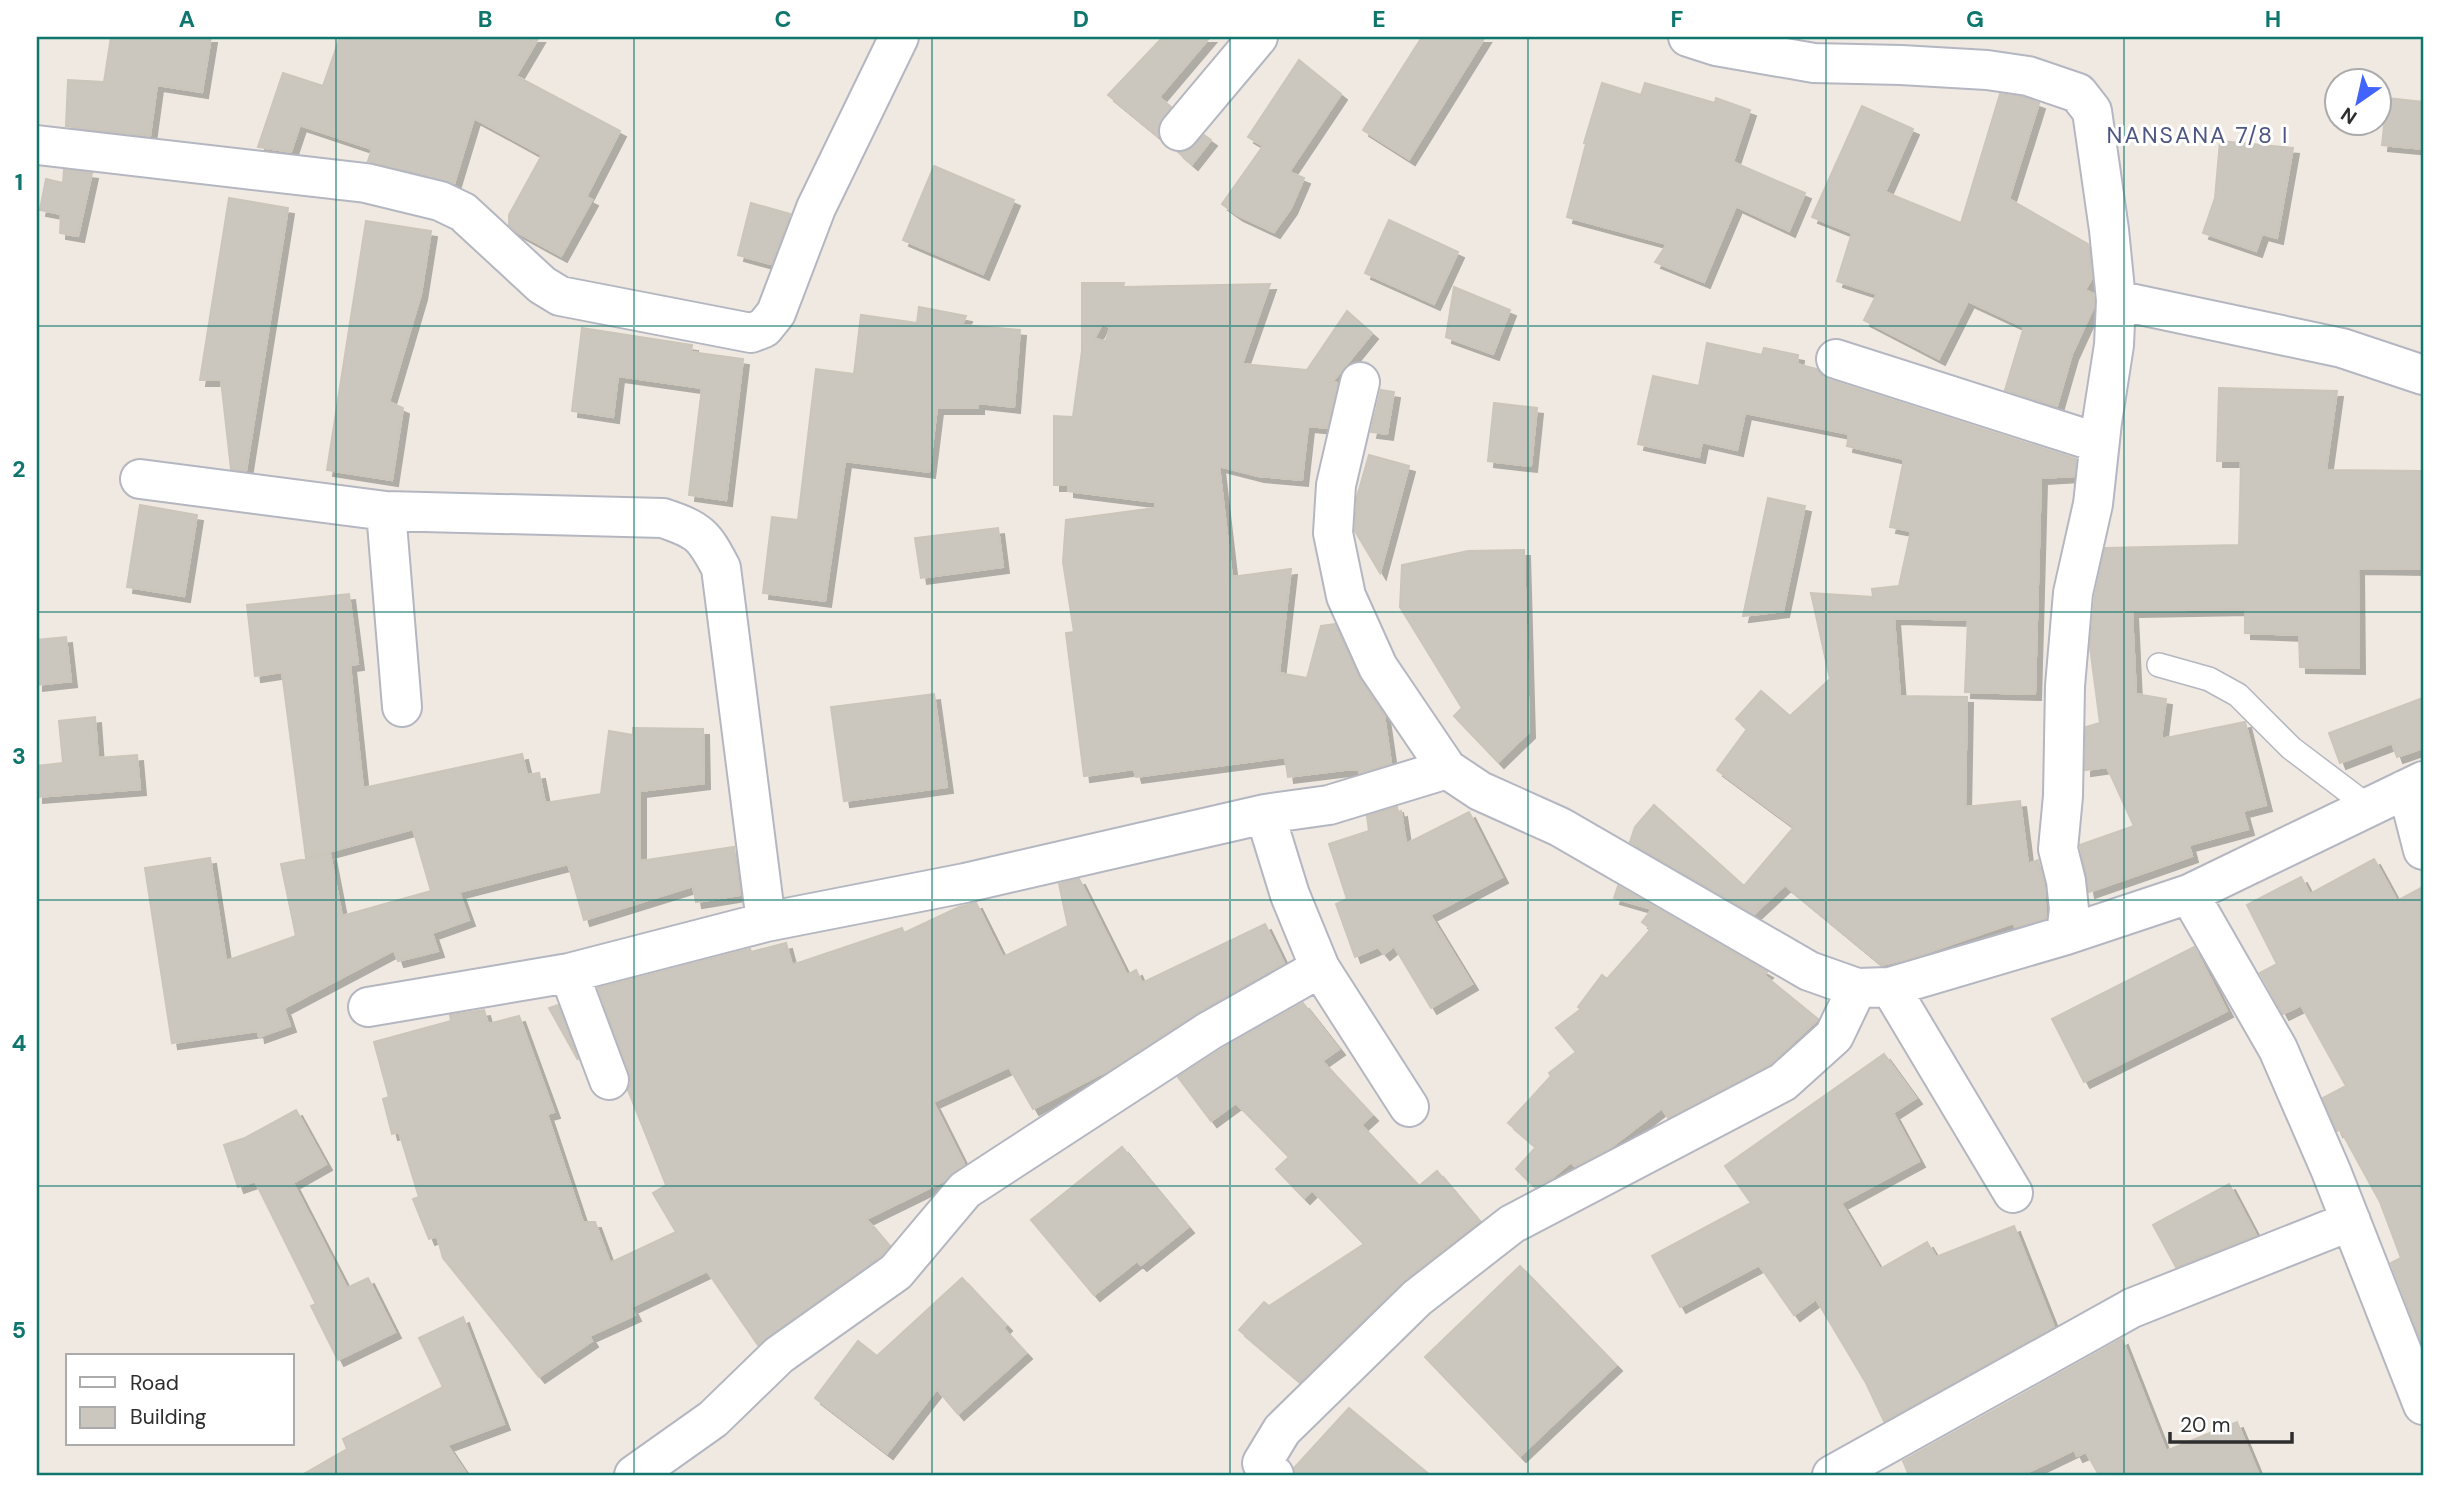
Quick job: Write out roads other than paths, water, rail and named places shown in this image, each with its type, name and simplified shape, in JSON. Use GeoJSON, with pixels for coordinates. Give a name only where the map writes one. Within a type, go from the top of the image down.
{"type":"FeatureCollection","features":[{"type":"Feature","properties":{"kind":"street"},"geometry":{"type":"LineString","coordinates":[[37,145],[366,183],[440,201],[463,212],[542,285],[560,296],[751,333],[764,328],[776,313],[816,208],[899,37]]}},
{"type":"Feature","properties":{"kind":"street"},"geometry":{"type":"LineString","coordinates":[[1180,131],[1258,37]]}},
{"type":"Feature","properties":{"kind":"street"},"geometry":{"type":"LineString","coordinates":[[1688,37],[1728,49],[1814,63],[1913,66],[2028,76],[2078,93],[2092,111],[2116,300],[2114,345],[2093,504],[2073,593],[2065,685],[2063,796],[2058,849],[2069,909],[2066,935]]}},
{"type":"Feature","properties":{"kind":"street"},"geometry":{"type":"LineString","coordinates":[[2116,300],[2342,348],[2423,375]]}},
{"type":"Feature","properties":{"kind":"street"},"geometry":{"type":"LineString","coordinates":[[1836,359],[2099,443]]}},
{"type":"Feature","properties":{"kind":"street"},"geometry":{"type":"LineString","coordinates":[[1360,382],[1336,485],[1334,533],[1346,596],[1378,667],[1447,769],[1480,791],[1560,827],[1809,971],[1874,988],[2066,935],[2189,894],[2414,785],[2413,811],[2423,850]]}},
{"type":"Feature","properties":{"kind":"street"},"geometry":{"type":"LineString","coordinates":[[140,479],[386,510],[663,518],[688,526],[707,540],[721,568],[766,922]]}},
{"type":"Feature","properties":{"kind":"street"},"geometry":{"type":"LineString","coordinates":[[386,510],[402,707]]}},
{"type":"Feature","properties":{"kind":"street"},"geometry":{"type":"LineString","coordinates":[[368,1007],[569,973],[766,922],[965,883],[1265,814],[1329,805],[1447,769]]}},
{"type":"Feature","properties":{"kind":"street"},"geometry":{"type":"LineString","coordinates":[[1265,814],[1290,895],[1320,968],[1409,1107]]}},
{"type":"Feature","properties":{"kind":"street"},"geometry":{"type":"LineString","coordinates":[[2189,894],[2278,1049],[2351,1221],[2423,1405]]}},
{"type":"Feature","properties":{"kind":"street"},"geometry":{"type":"LineString","coordinates":[[634,1475],[713,1419],[779,1355],[896,1272],[965,1190],[1209,1031],[1320,968]]}},
{"type":"Feature","properties":{"kind":"street"},"geometry":{"type":"LineString","coordinates":[[569,973],[609,1080]]}},
{"type":"Feature","properties":{"kind":"street"},"geometry":{"type":"LineString","coordinates":[[1874,988],[2013,1194]]}},
{"type":"Feature","properties":{"kind":"street"},"geometry":{"type":"LineString","coordinates":[[1263,1471],[1282,1430],[1417,1298],[1512,1224],[1783,1082],[1834,1036],[1874,988]]}},
{"type":"Feature","properties":{"kind":"street"},"geometry":{"type":"LineString","coordinates":[[1832,1475],[2132,1308],[2351,1221]]}},
{"type":"Feature","properties":{"kind":"lane"},"geometry":{"type":"LineString","coordinates":[[2159,665],[2210,679],[2238,695],[2291,748],[2369,807]]}},
{"type":"Feature","properties":{"kind":"district","name":"NANSANA 7/8 I"},"geometry":{"type":"Point","coordinates":[2198,135]}}]}
